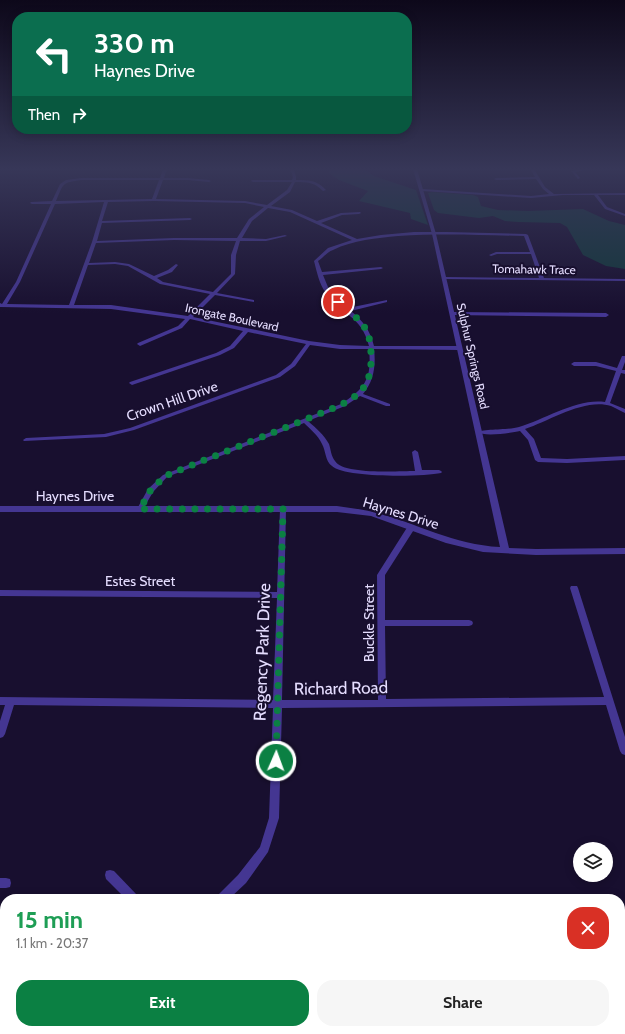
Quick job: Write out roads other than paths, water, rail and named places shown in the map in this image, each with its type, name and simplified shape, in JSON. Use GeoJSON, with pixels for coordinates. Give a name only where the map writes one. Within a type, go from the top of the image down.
{"type":"FeatureCollection","features":[{"type":"Feature","properties":{"kind":"street"},"geometry":{"type":"LineString","coordinates":[[2,305],[18,282],[47,217]]}},
{"type":"Feature","properties":{"kind":"street"},"geometry":{"type":"LineString","coordinates":[[71,305],[87,264],[101,217]]}},
{"type":"Feature","properties":{"kind":"street"},"geometry":{"type":"LineString","coordinates":[[140,344],[174,331],[190,318],[233,274],[234,250],[253,217]]}},
{"type":"Feature","properties":{"kind":"street"},"geometry":{"type":"LineString","coordinates":[[306,217],[356,240]]}},
{"type":"Feature","properties":{"kind":"street"},"geometry":{"type":"LineString","coordinates":[[319,222],[332,217]]}},
{"type":"Feature","properties":{"kind":"street","name":"Sulphur Springs Road"},"geometry":{"type":"LineString","coordinates":[[429,217],[480,432],[505,550]]}},
{"type":"Feature","properties":{"kind":"street"},"geometry":{"type":"LineString","coordinates":[[100,222],[190,219]]}},
{"type":"Feature","properties":{"kind":"street"},"geometry":{"type":"LineString","coordinates":[[140,509],[150,491],[165,476],[343,405],[359,394],[367,385],[372,372],[371,348],[365,328],[330,294],[325,287],[316,261],[324,252],[356,240],[392,234],[526,235],[542,279]]}},
{"type":"Feature","properties":{"kind":"street"},"geometry":{"type":"LineString","coordinates":[[94,242],[174,239],[266,240],[285,236]]}},
{"type":"Feature","properties":{"kind":"street"},"geometry":{"type":"LineString","coordinates":[[491,255],[496,252],[533,253]]}},
{"type":"Feature","properties":{"kind":"street"},"geometry":{"type":"LineString","coordinates":[[87,264],[116,263],[129,265],[162,283],[252,301]]}},
{"type":"Feature","properties":{"kind":"street"},"geometry":{"type":"LineString","coordinates":[[154,278],[170,271],[176,265]]}},
{"type":"Feature","properties":{"kind":"street"},"geometry":{"type":"LineString","coordinates":[[320,274],[381,268]]}},
{"type":"Feature","properties":{"kind":"street","name":"Tomahawk Trace"},"geometry":{"type":"LineString","coordinates":[[444,278],[625,280]]}},
{"type":"Feature","properties":{"kind":"street"},"geometry":{"type":"LineString","coordinates":[[347,310],[385,301]]}},
{"type":"Feature","properties":{"kind":"street","name":"Irongate Boulevard"},"geometry":{"type":"LineString","coordinates":[[2,305],[71,305],[111,307],[190,318],[309,343],[340,347],[459,348]]}},
{"type":"Feature","properties":{"kind":"street"},"geometry":{"type":"LineString","coordinates":[[452,314],[606,315]]}},
{"type":"Feature","properties":{"kind":"street"},"geometry":{"type":"LineString","coordinates":[[132,383],[218,354],[232,347],[246,330]]}},
{"type":"Feature","properties":{"kind":"street","name":"Crown Hill Drive"},"geometry":{"type":"LineString","coordinates":[[26,440],[104,436],[132,429],[278,376],[293,365],[309,343]]}},
{"type":"Feature","properties":{"kind":"street"},"geometry":{"type":"LineString","coordinates":[[607,404],[623,371],[624,357]]}},
{"type":"Feature","properties":{"kind":"street"},"geometry":{"type":"LineString","coordinates":[[574,364],[591,363],[623,371]]}},
{"type":"Feature","properties":{"kind":"street"},"geometry":{"type":"LineString","coordinates":[[359,394],[388,405]]}},
{"type":"Feature","properties":{"kind":"street"},"geometry":{"type":"LineString","coordinates":[[480,432],[521,429],[587,403],[607,404],[625,412]]}},
{"type":"Feature","properties":{"kind":"street"},"geometry":{"type":"LineString","coordinates":[[304,420],[319,435],[326,445],[334,466],[340,470],[358,473],[439,472]]}},
{"type":"Feature","properties":{"kind":"street"},"geometry":{"type":"LineString","coordinates":[[521,429],[531,439],[538,460],[567,461],[625,458]]}},
{"type":"Feature","properties":{"kind":"street"},"geometry":{"type":"LineString","coordinates":[[415,452],[419,472]]}},
{"type":"Feature","properties":{"kind":"street","name":"Haynes Drive"},"geometry":{"type":"LineString","coordinates":[[0,509],[337,510],[372,514],[449,541],[483,549],[625,551]]}},
{"type":"Feature","properties":{"kind":"street","name":"Regency Park Drive"},"geometry":{"type":"LineString","coordinates":[[227,894],[242,879],[264,849],[274,818],[283,509]]}},
{"type":"Feature","properties":{"kind":"street","name":"Buckle Street"},"geometry":{"type":"LineString","coordinates":[[382,703],[381,575],[411,528]]}},
{"type":"Feature","properties":{"kind":"street"},"geometry":{"type":"LineString","coordinates":[[574,588],[625,751]]}},
{"type":"Feature","properties":{"kind":"street","name":"Estes Street"},"geometry":{"type":"LineString","coordinates":[[0,594],[281,595]]}},
{"type":"Feature","properties":{"kind":"street"},"geometry":{"type":"LineString","coordinates":[[381,623],[469,623]]}},
{"type":"Feature","properties":{"kind":"street","name":"Richard Road"},"geometry":{"type":"LineString","coordinates":[[0,701],[278,704],[610,701]]}},
{"type":"Feature","properties":{"kind":"street"},"geometry":{"type":"LineString","coordinates":[[0,734],[11,701]]}},
{"type":"Feature","properties":{"kind":"street"},"geometry":{"type":"LineString","coordinates":[[110,875],[128,894]]}}]}
